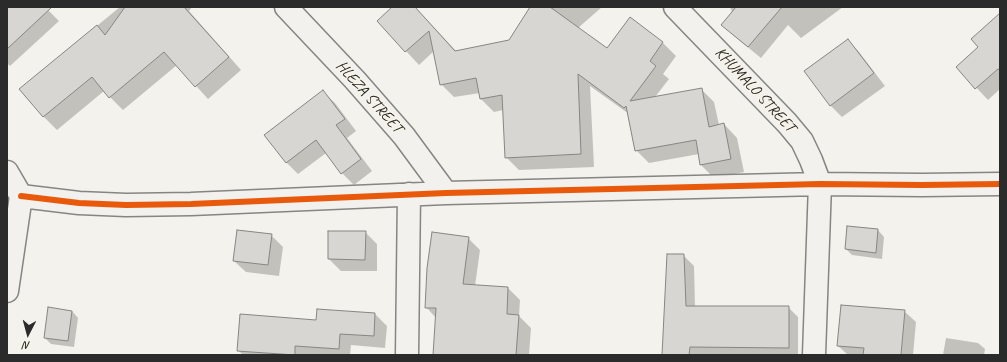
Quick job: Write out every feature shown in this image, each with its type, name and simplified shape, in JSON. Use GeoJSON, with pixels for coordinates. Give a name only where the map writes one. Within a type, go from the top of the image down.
{"type":"FeatureCollection","features":[{"type":"Feature","properties":{"kind":"street","name":"HLEZA STREET"},"geometry":{"type":"LineString","coordinates":[[286,7],[355,80],[404,136],[446,192]]}},
{"type":"Feature","properties":{"kind":"street","name":"KHUMALO STREET"},"geometry":{"type":"LineString","coordinates":[[675,7],[787,123],[802,141],[820,184]]}},
{"type":"Feature","properties":{"kind":"street"},"geometry":{"type":"LineString","coordinates":[[7,172],[21,196],[7,291]]}},
{"type":"Feature","properties":{"kind":"street"},"geometry":{"type":"LineString","coordinates":[[814,355],[820,184]]}},
{"type":"Feature","properties":{"kind":"street"},"geometry":{"type":"LineString","coordinates":[[21,196],[79,203],[126,205],[192,204],[446,192],[820,184],[1000,184]]}},
{"type":"Feature","properties":{"kind":"street"},"geometry":{"type":"LineString","coordinates":[[407,355],[409,194]]}},
{"type":"Feature","properties":{"kind":"building"},"geometry":{"type":"Polygon","coordinates":[[[7,7],[52,7],[7,49],[7,7]]]}},
{"type":"Feature","properties":{"kind":"building"},"geometry":{"type":"Polygon","coordinates":[[[125,7],[184,7],[229,57],[195,87],[164,52],[109,98],[92,77],[43,117],[19,89],[97,25],[105,35],[125,7]]]}},
{"type":"Feature","properties":{"kind":"building"},"geometry":{"type":"Polygon","coordinates":[[[392,7],[415,7],[455,51],[509,40],[530,7],[550,7],[607,48],[630,17],[663,42],[650,61],[656,66],[630,101],[702,88],[709,127],[724,123],[731,159],[700,165],[696,140],[635,151],[626,106],[624,108],[578,74],[581,154],[505,158],[502,95],[480,99],[476,78],[440,85],[429,31],[405,52],[377,21],[392,7]]]}},
{"type":"Feature","properties":{"kind":"building"},"geometry":{"type":"Polygon","coordinates":[[[736,7],[782,7],[748,47],[721,25],[736,7]]]}},
{"type":"Feature","properties":{"kind":"building"},"geometry":{"type":"Polygon","coordinates":[[[1000,13],[1000,70],[998,69],[975,89],[956,67],[978,47],[971,39],[1000,13]]]}},
{"type":"Feature","properties":{"kind":"building"},"geometry":{"type":"Polygon","coordinates":[[[848,39],[874,73],[830,106],[804,71],[848,39]]]}},
{"type":"Feature","properties":{"kind":"building"},"geometry":{"type":"Polygon","coordinates":[[[323,90],[345,119],[336,125],[361,159],[341,174],[316,140],[286,163],[264,135],[323,90]]]}},
{"type":"Feature","properties":{"kind":"building"},"geometry":{"type":"Polygon","coordinates":[[[847,226],[878,229],[876,253],[845,249],[847,226]]]}},
{"type":"Feature","properties":{"kind":"building"},"geometry":{"type":"Polygon","coordinates":[[[237,230],[272,234],[268,265],[233,261],[237,230]]]}},
{"type":"Feature","properties":{"kind":"building"},"geometry":{"type":"Polygon","coordinates":[[[328,231],[366,231],[365,260],[328,259],[328,231]]]}},
{"type":"Feature","properties":{"kind":"building"},"geometry":{"type":"Polygon","coordinates":[[[432,232],[469,237],[463,284],[508,287],[507,314],[519,315],[516,355],[433,355],[436,308],[425,308],[427,268],[432,232]]]}},
{"type":"Feature","properties":{"kind":"building"},"geometry":{"type":"Polygon","coordinates":[[[667,254],[684,254],[686,306],[789,306],[789,348],[690,347],[689,355],[662,355],[667,254]]]}},
{"type":"Feature","properties":{"kind":"building"},"geometry":{"type":"Polygon","coordinates":[[[841,305],[905,310],[901,355],[863,355],[864,348],[837,346],[841,305]]]}},
{"type":"Feature","properties":{"kind":"building"},"geometry":{"type":"Polygon","coordinates":[[[48,307],[72,311],[68,341],[44,338],[48,307]]]}},
{"type":"Feature","properties":{"kind":"building"},"geometry":{"type":"Polygon","coordinates":[[[317,309],[375,313],[374,336],[340,334],[339,349],[295,346],[295,355],[237,351],[240,314],[316,320],[317,309]]]}},
{"type":"Feature","properties":{"kind":"cycle path"},"geometry":{"type":"LineString","coordinates":[[21,196],[79,203],[126,205],[191,204],[446,193],[820,184],[1000,184]]}}]}
